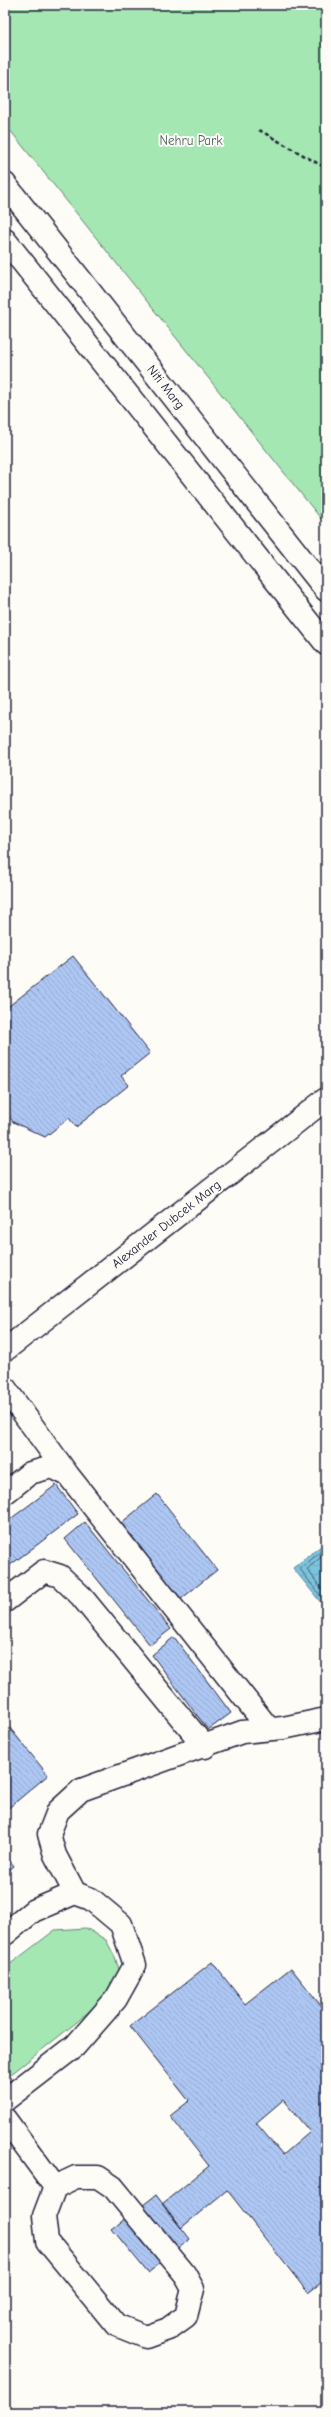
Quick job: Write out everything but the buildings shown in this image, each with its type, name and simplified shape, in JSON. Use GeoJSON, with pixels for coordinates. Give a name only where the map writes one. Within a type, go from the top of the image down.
{"type":"FeatureCollection","features":[{"type":"Feature","properties":{"kind":"street","name":"Niti Marg"},"geometry":{"type":"LineString","coordinates":[[5,184],[326,590]]}},
{"type":"Feature","properties":{"kind":"street"},"geometry":{"type":"LineString","coordinates":[[5,240],[326,644]]}},
{"type":"Feature","properties":{"kind":"street","name":"Alexander Dubcek Marg"},"geometry":{"type":"LineString","coordinates":[[5,1350],[326,1099]]}},
{"type":"Feature","properties":{"kind":"street"},"geometry":{"type":"LineString","coordinates":[[5,1388],[68,1475],[269,1729]]}},
{"type":"Feature","properties":{"kind":"street"},"geometry":{"type":"LineString","coordinates":[[5,1492],[30,1472],[52,1467],[68,1475]]}},
{"type":"Feature","properties":{"kind":"street"},"geometry":{"type":"LineString","coordinates":[[5,1601],[44,1572],[60,1576],[81,1596],[205,1747]]}},
{"type":"Feature","properties":{"kind":"street"},"geometry":{"type":"LineString","coordinates":[[5,2100],[75,2046],[116,1999],[135,1966],[120,1924],[91,1899],[75,1892],[55,1856],[49,1834],[58,1811],[81,1790],[205,1747],[242,1732],[326,1719]]}},
{"type":"Feature","properties":{"kind":"street"},"geometry":{"type":"LineString","coordinates":[[5,1934],[33,1911],[75,1892]]}},
{"type":"Feature","properties":{"kind":"street"},"geometry":{"type":"LineString","coordinates":[[5,2119],[55,2187]]}},
{"type":"Feature","properties":{"kind":"street"},"geometry":{"type":"LineString","coordinates":[[98,2176],[113,2187],[184,2273],[193,2289],[186,2316],[168,2329],[146,2337],[116,2325],[47,2241],[44,2216],[55,2187],[76,2177],[98,2176]]}},
{"type":"Feature","properties":{"kind":"path"},"geometry":{"type":"LineString","coordinates":[[259,130],[326,168]]}},
{"type":"Feature","properties":{"kind":"green space","name":"Nehru Park"},"geometry":{"type":"Polygon","coordinates":[[[5,5],[326,5],[326,525],[5,124],[5,5]]]}},
{"type":"Feature","properties":{"kind":"green space"},"geometry":{"type":"Polygon","coordinates":[[[86,1928],[106,1940],[115,1957],[120,1972],[112,1991],[77,2022],[5,2079],[5,1968],[55,1930],[86,1928]]]}},
{"type":"Feature","properties":{"kind":"water"},"geometry":{"type":"Polygon","coordinates":[[[326,1542],[326,1609],[293,1568],[326,1542]]]}}]}
